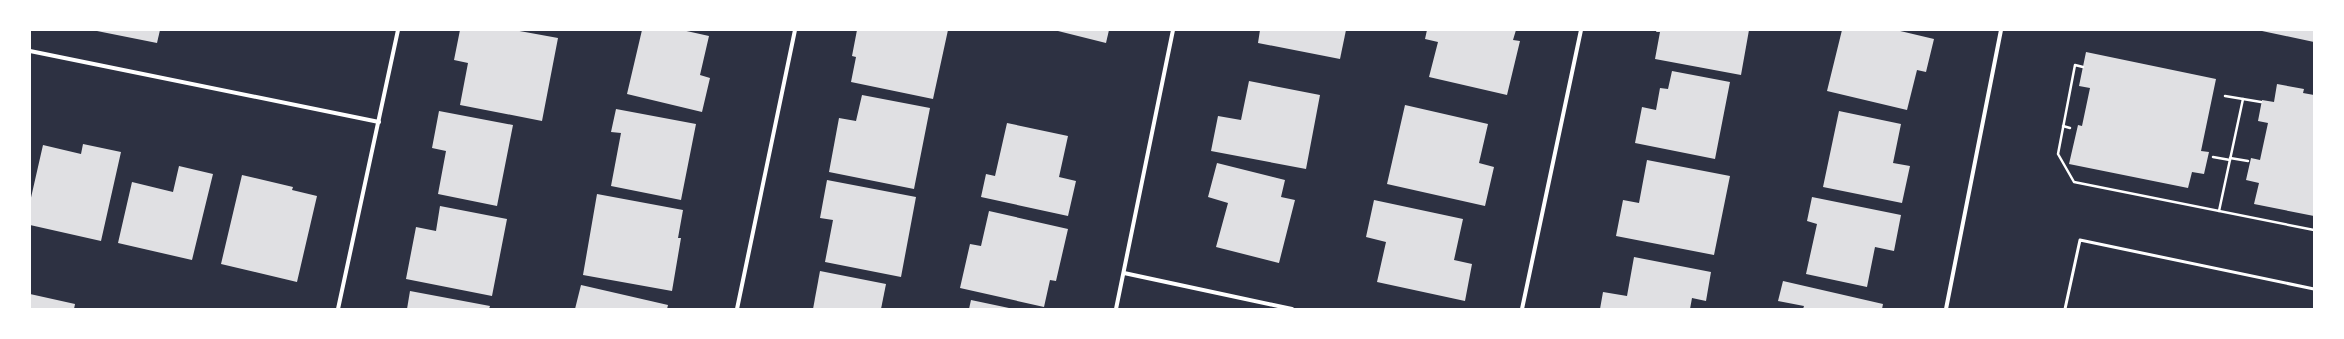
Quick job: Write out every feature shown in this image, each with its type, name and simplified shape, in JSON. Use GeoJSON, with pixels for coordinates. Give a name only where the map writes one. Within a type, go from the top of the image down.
{"type":"FeatureCollection","features":[{"type":"Feature","properties":{"kind":"street"},"geometry":{"type":"LineString","coordinates":[[338,309],[398,30]]}},
{"type":"Feature","properties":{"kind":"street"},"geometry":{"type":"LineString","coordinates":[[737,309],[795,30]]}},
{"type":"Feature","properties":{"kind":"street"},"geometry":{"type":"LineString","coordinates":[[1116,309],[1173,30]]}},
{"type":"Feature","properties":{"kind":"street"},"geometry":{"type":"LineString","coordinates":[[1522,309],[1580,30]]}},
{"type":"Feature","properties":{"kind":"street"},"geometry":{"type":"LineString","coordinates":[[1946,309],[2000,30]]}},
{"type":"Feature","properties":{"kind":"street"},"geometry":{"type":"LineString","coordinates":[[30,51],[379,122]]}},
{"type":"Feature","properties":{"kind":"street"},"geometry":{"type":"LineString","coordinates":[[1124,273],[1292,309]]}},
{"type":"Feature","properties":{"kind":"lane"},"geometry":{"type":"LineString","coordinates":[[2065,309],[2080,240],[2314,288]]}},
{"type":"Feature","properties":{"kind":"path"},"geometry":{"type":"LineString","coordinates":[[2083,67],[2075,65],[2058,154],[2074,182],[2314,230]]}},
{"type":"Feature","properties":{"kind":"path"},"geometry":{"type":"LineString","coordinates":[[2225,96],[2260,102]]}},
{"type":"Feature","properties":{"kind":"path"},"geometry":{"type":"LineString","coordinates":[[2219,211],[2242,99]]}},
{"type":"Feature","properties":{"kind":"path"},"geometry":{"type":"LineString","coordinates":[[2063,126],[2070,128]]}},
{"type":"Feature","properties":{"kind":"path"},"geometry":{"type":"LineString","coordinates":[[2213,157],[2248,161]]}},
{"type":"Feature","properties":{"kind":"building"},"geometry":{"type":"Polygon","coordinates":[[[92,30],[160,30],[157,43],[92,30]]]}},
{"type":"Feature","properties":{"kind":"building"},"geometry":{"type":"Polygon","coordinates":[[[460,30],[514,30],[558,38],[542,121],[460,105],[468,63],[454,60],[460,30]]]}},
{"type":"Feature","properties":{"kind":"building"},"geometry":{"type":"Polygon","coordinates":[[[642,30],[682,30],[709,36],[700,75],[710,78],[702,112],[627,94],[642,30]]]}},
{"type":"Feature","properties":{"kind":"building"},"geometry":{"type":"Polygon","coordinates":[[[857,30],[948,30],[933,99],[851,82],[856,57],[852,56],[857,30]]]}},
{"type":"Feature","properties":{"kind":"building"},"geometry":{"type":"Polygon","coordinates":[[[1054,30],[1109,30],[1106,43],[1054,30]]]}},
{"type":"Feature","properties":{"kind":"building"},"geometry":{"type":"Polygon","coordinates":[[[1260,30],[1346,30],[1340,59],[1258,43],[1260,30]]]}},
{"type":"Feature","properties":{"kind":"building"},"geometry":{"type":"Polygon","coordinates":[[[1427,30],[1516,30],[1513,40],[1520,41],[1507,95],[1429,77],[1438,42],[1425,39],[1427,30]]]}},
{"type":"Feature","properties":{"kind":"building"},"geometry":{"type":"Polygon","coordinates":[[[1657,30],[1749,30],[1741,75],[1655,59],[1660,32],[1656,32],[1657,30]]]}},
{"type":"Feature","properties":{"kind":"building"},"geometry":{"type":"Polygon","coordinates":[[[1842,30],[1896,30],[1934,39],[1926,72],[1917,70],[1907,110],[1827,91],[1842,30]]]}},
{"type":"Feature","properties":{"kind":"building"},"geometry":{"type":"Polygon","coordinates":[[[2314,30],[2314,42],[2262,31],[2314,30]]]}},
{"type":"Feature","properties":{"kind":"building"},"geometry":{"type":"Polygon","coordinates":[[[2086,52],[2216,79],[2201,151],[2209,152],[2204,174],[2192,172],[2188,188],[2069,164],[2078,125],[2082,126],[2090,88],[2079,86],[2086,52]]]}},
{"type":"Feature","properties":{"kind":"building"},"geometry":{"type":"Polygon","coordinates":[[[1672,71],[1730,82],[1715,159],[1635,143],[1642,107],[1656,110],[1660,88],[1668,89],[1672,71]]]}},
{"type":"Feature","properties":{"kind":"building"},"geometry":{"type":"Polygon","coordinates":[[[1249,81],[1320,95],[1306,169],[1211,151],[1218,116],[1241,120],[1249,81]]]}},
{"type":"Feature","properties":{"kind":"building"},"geometry":{"type":"Polygon","coordinates":[[[2277,84],[2304,89],[2303,93],[2314,95],[2314,216],[2254,204],[2259,183],[2246,180],[2251,158],[2260,160],[2268,123],[2258,121],[2262,100],[2274,102],[2277,84]]]}},
{"type":"Feature","properties":{"kind":"building"},"geometry":{"type":"Polygon","coordinates":[[[862,95],[930,108],[914,189],[829,172],[839,118],[856,121],[862,95]]]}},
{"type":"Feature","properties":{"kind":"building"},"geometry":{"type":"Polygon","coordinates":[[[1405,105],[1488,124],[1479,163],[1494,167],[1485,206],[1387,184],[1405,105]]]}},
{"type":"Feature","properties":{"kind":"building"},"geometry":{"type":"Polygon","coordinates":[[[616,109],[696,124],[681,200],[611,186],[621,133],[611,132],[616,109]]]}},
{"type":"Feature","properties":{"kind":"building"},"geometry":{"type":"Polygon","coordinates":[[[439,111],[513,125],[497,206],[438,194],[446,151],[432,148],[439,111]]]}},
{"type":"Feature","properties":{"kind":"building"},"geometry":{"type":"Polygon","coordinates":[[[1839,111],[1901,124],[1893,163],[1910,166],[1902,203],[1823,187],[1839,111]]]}},
{"type":"Feature","properties":{"kind":"building"},"geometry":{"type":"Polygon","coordinates":[[[1007,123],[1068,136],[1059,177],[1076,181],[1068,216],[981,197],[986,174],[995,176],[1007,123]]]}},
{"type":"Feature","properties":{"kind":"building"},"geometry":{"type":"Polygon","coordinates":[[[83,144],[121,152],[101,241],[30,225],[30,202],[43,145],[81,154],[83,144]]]}},
{"type":"Feature","properties":{"kind":"building"},"geometry":{"type":"Polygon","coordinates":[[[1647,160],[1730,176],[1714,255],[1616,236],[1623,200],[1639,203],[1647,160]]]}},
{"type":"Feature","properties":{"kind":"building"},"geometry":{"type":"Polygon","coordinates":[[[1217,163],[1285,180],[1281,197],[1295,200],[1279,263],[1216,247],[1228,203],[1208,197],[1217,163]]]}},
{"type":"Feature","properties":{"kind":"building"},"geometry":{"type":"Polygon","coordinates":[[[179,166],[213,174],[192,260],[118,243],[132,182],[173,192],[179,166]]]}},
{"type":"Feature","properties":{"kind":"building"},"geometry":{"type":"Polygon","coordinates":[[[242,175],[293,187],[292,190],[317,196],[297,282],[221,264],[242,175]]]}},
{"type":"Feature","properties":{"kind":"building"},"geometry":{"type":"Polygon","coordinates":[[[827,180],[916,197],[901,277],[825,262],[833,220],[820,218],[827,180]]]}},
{"type":"Feature","properties":{"kind":"building"},"geometry":{"type":"Polygon","coordinates":[[[597,194],[683,210],[678,238],[681,238],[672,291],[583,275],[597,194]]]}},
{"type":"Feature","properties":{"kind":"building"},"geometry":{"type":"Polygon","coordinates":[[[1812,197],[1901,215],[1894,251],[1875,247],[1867,287],[1806,274],[1817,224],[1807,221],[1812,197]]]}},
{"type":"Feature","properties":{"kind":"building"},"geometry":{"type":"Polygon","coordinates":[[[1374,200],[1463,219],[1454,260],[1472,264],[1465,301],[1377,282],[1386,242],[1366,237],[1374,200]]]}},
{"type":"Feature","properties":{"kind":"building"},"geometry":{"type":"Polygon","coordinates":[[[440,206],[507,219],[492,296],[406,279],[416,227],[436,231],[440,206]]]}},
{"type":"Feature","properties":{"kind":"building"},"geometry":{"type":"Polygon","coordinates":[[[989,211],[1068,229],[1056,281],[1050,280],[1044,307],[960,288],[970,244],[981,246],[989,211]]]}},
{"type":"Feature","properties":{"kind":"building"},"geometry":{"type":"Polygon","coordinates":[[[1634,257],[1711,272],[1706,301],[1692,298],[1690,309],[1600,309],[1603,292],[1627,296],[1634,257]]]}},
{"type":"Feature","properties":{"kind":"building"},"geometry":{"type":"Polygon","coordinates":[[[820,271],[886,284],[881,309],[813,309],[820,271]]]}},
{"type":"Feature","properties":{"kind":"building"},"geometry":{"type":"Polygon","coordinates":[[[1783,281],[1883,304],[1882,309],[1803,309],[1804,306],[1778,301],[1783,281]]]}},
{"type":"Feature","properties":{"kind":"building"},"geometry":{"type":"Polygon","coordinates":[[[581,285],[668,305],[667,309],[575,309],[581,285]]]}},
{"type":"Feature","properties":{"kind":"building"},"geometry":{"type":"Polygon","coordinates":[[[410,291],[490,306],[489,309],[407,309],[410,291]]]}},
{"type":"Feature","properties":{"kind":"building"},"geometry":{"type":"Polygon","coordinates":[[[30,294],[75,304],[74,309],[30,309],[30,294]]]}},
{"type":"Feature","properties":{"kind":"building"},"geometry":{"type":"Polygon","coordinates":[[[971,300],[1009,308],[1009,309],[969,309],[971,300]]]}}]}
